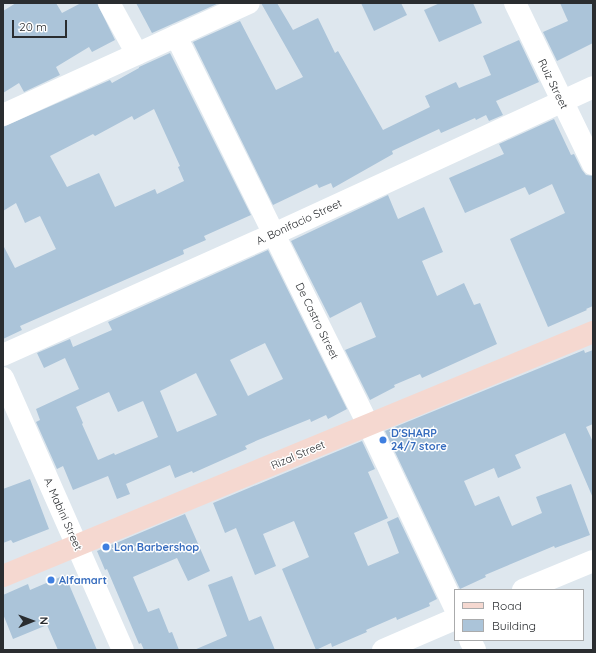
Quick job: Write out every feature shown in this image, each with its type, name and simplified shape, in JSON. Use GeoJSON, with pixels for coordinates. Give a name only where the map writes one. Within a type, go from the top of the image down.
{"type":"FeatureCollection","features":[{"type":"Feature","properties":{"kind":"main road","name":"Rizal Street"},"geometry":{"type":"LineString","coordinates":[[3,576],[77,547],[593,332]]}},
{"type":"Feature","properties":{"kind":"street"},"geometry":{"type":"LineString","coordinates":[[109,3],[137,54]]}},
{"type":"Feature","properties":{"kind":"street"},"geometry":{"type":"LineString","coordinates":[[3,115],[249,3]]}},
{"type":"Feature","properties":{"kind":"street","name":"Ruiz Street"},"geometry":{"type":"LineString","coordinates":[[515,3],[593,164]]}},
{"type":"Feature","properties":{"kind":"street","name":"De Castro Street"},"geometry":{"type":"LineString","coordinates":[[176,36],[369,426],[454,606]]}},
{"type":"Feature","properties":{"kind":"street","name":"A. Bonifacio Street"},"geometry":{"type":"LineString","coordinates":[[3,355],[274,234],[593,87]]}},
{"type":"Feature","properties":{"kind":"street","name":"A. Mabini Street"},"geometry":{"type":"LineString","coordinates":[[3,378],[123,650]]}},
{"type":"Feature","properties":{"kind":"street"},"geometry":{"type":"LineString","coordinates":[[525,589],[593,561]]}},
{"type":"Feature","properties":{"kind":"street"},"geometry":{"type":"LineString","coordinates":[[383,650],[454,619]]}},
{"type":"Feature","properties":{"kind":"street"},"geometry":{"type":"LineString","coordinates":[[470,641],[475,650]]}},
{"type":"Feature","properties":{"kind":"building"},"geometry":{"type":"Polygon","coordinates":[[[16,3],[56,3],[62,13],[81,3],[97,3],[115,40],[92,52],[89,47],[56,67],[60,75],[24,92],[19,83],[3,93],[3,11],[16,3]]]}},
{"type":"Feature","properties":{"kind":"building"},"geometry":{"type":"Polygon","coordinates":[[[136,3],[219,3],[152,33],[136,3]]]}},
{"type":"Feature","properties":{"kind":"building"},"geometry":{"type":"Polygon","coordinates":[[[261,3],[277,3],[293,30],[318,18],[335,53],[338,51],[383,130],[430,107],[425,96],[456,82],[459,88],[491,75],[483,56],[519,40],[539,82],[496,101],[503,115],[489,121],[486,115],[476,120],[475,118],[441,133],[439,129],[392,151],[393,154],[333,188],[331,183],[319,188],[317,184],[273,205],[193,42],[240,21],[276,90],[303,77],[261,3]]]}},
{"type":"Feature","properties":{"kind":"building"},"geometry":{"type":"Polygon","coordinates":[[[361,3],[401,3],[407,15],[374,31],[361,3]]]}},
{"type":"Feature","properties":{"kind":"building"},"geometry":{"type":"Polygon","coordinates":[[[440,3],[473,3],[482,23],[439,42],[424,10],[440,3]]]}},
{"type":"Feature","properties":{"kind":"building"},"geometry":{"type":"Polygon","coordinates":[[[560,3],[593,3],[593,43],[557,61],[543,32],[568,21],[560,3]]]}},
{"type":"Feature","properties":{"kind":"building"},"geometry":{"type":"Polygon","coordinates":[[[170,53],[251,215],[204,236],[206,240],[183,250],[184,254],[20,326],[22,330],[3,339],[3,245],[15,268],[56,249],[40,216],[25,223],[16,203],[3,211],[3,127],[110,80],[112,83],[139,67],[170,53]],[[154,109],[134,120],[132,116],[95,136],[93,134],[50,156],[67,187],[99,173],[115,207],[155,189],[157,194],[184,181],[178,167],[180,166],[154,109]]]}},
{"type":"Feature","properties":{"kind":"building"},"geometry":{"type":"Polygon","coordinates":[[[554,119],[571,155],[574,154],[586,175],[593,176],[593,306],[548,327],[510,239],[565,213],[552,184],[529,195],[525,187],[465,213],[449,178],[504,154],[499,144],[554,119]]]}},
{"type":"Feature","properties":{"kind":"building"},"geometry":{"type":"Polygon","coordinates":[[[388,195],[398,219],[424,207],[443,252],[422,261],[437,296],[464,283],[474,305],[480,303],[497,344],[422,378],[420,374],[394,385],[395,387],[370,400],[345,350],[376,337],[361,302],[330,318],[291,241],[388,195]]]}},
{"type":"Feature","properties":{"kind":"building"},"geometry":{"type":"Polygon","coordinates":[[[268,250],[347,409],[328,419],[326,415],[311,422],[310,419],[258,440],[245,446],[247,449],[193,473],[192,471],[175,478],[170,465],[126,484],[130,494],[117,499],[108,476],[73,490],[63,466],[57,469],[36,422],[40,420],[36,409],[79,389],[65,358],[44,368],[37,353],[70,339],[73,347],[112,330],[108,322],[268,250]],[[265,343],[230,360],[248,396],[283,379],[265,343]],[[196,373],[160,391],[177,432],[217,415],[196,373]],[[109,392],[76,407],[98,460],[114,453],[115,455],[158,437],[143,401],[118,412],[109,392]]]}},
{"type":"Feature","properties":{"kind":"building"},"geometry":{"type":"Polygon","coordinates":[[[584,350],[585,353],[593,350],[593,424],[586,427],[593,442],[593,498],[565,433],[515,455],[521,468],[498,478],[494,468],[464,481],[475,506],[499,496],[512,526],[542,513],[536,497],[571,484],[590,535],[555,548],[554,546],[485,575],[486,577],[460,589],[385,431],[584,350]]]}},
{"type":"Feature","properties":{"kind":"building"},"geometry":{"type":"Polygon","coordinates":[[[362,441],[375,469],[368,472],[388,518],[354,533],[368,566],[399,553],[387,522],[398,517],[437,599],[429,603],[430,606],[397,620],[396,617],[366,630],[367,632],[332,647],[331,643],[316,650],[282,569],[309,557],[294,521],[263,534],[276,566],[255,575],[236,528],[225,533],[213,503],[362,441]]]}},
{"type":"Feature","properties":{"kind":"building"},"geometry":{"type":"Polygon","coordinates":[[[30,479],[49,529],[13,543],[11,540],[3,543],[3,489],[30,479]]]}},
{"type":"Feature","properties":{"kind":"building"},"geometry":{"type":"Polygon","coordinates":[[[185,514],[210,571],[188,581],[177,558],[133,577],[148,612],[159,608],[169,633],[172,632],[179,650],[144,650],[141,643],[139,644],[107,569],[105,570],[97,551],[185,514]]]}},
{"type":"Feature","properties":{"kind":"building"},"geometry":{"type":"Polygon","coordinates":[[[65,575],[97,650],[58,650],[47,625],[13,639],[3,614],[3,595],[28,584],[30,590],[65,575]]]}},
{"type":"Feature","properties":{"kind":"building"},"geometry":{"type":"Polygon","coordinates":[[[232,576],[249,621],[261,616],[275,650],[194,650],[227,636],[208,585],[232,576]]]}},
{"type":"Feature","properties":{"kind":"place","name":"D'SHARP 24/7 store"},"geometry":{"type":"Point","coordinates":[383,440]}},
{"type":"Feature","properties":{"kind":"place","name":"Lon Barbershop"},"geometry":{"type":"Point","coordinates":[106,547]}},
{"type":"Feature","properties":{"kind":"place","name":"Alfamart"},"geometry":{"type":"Point","coordinates":[51,580]}}]}
